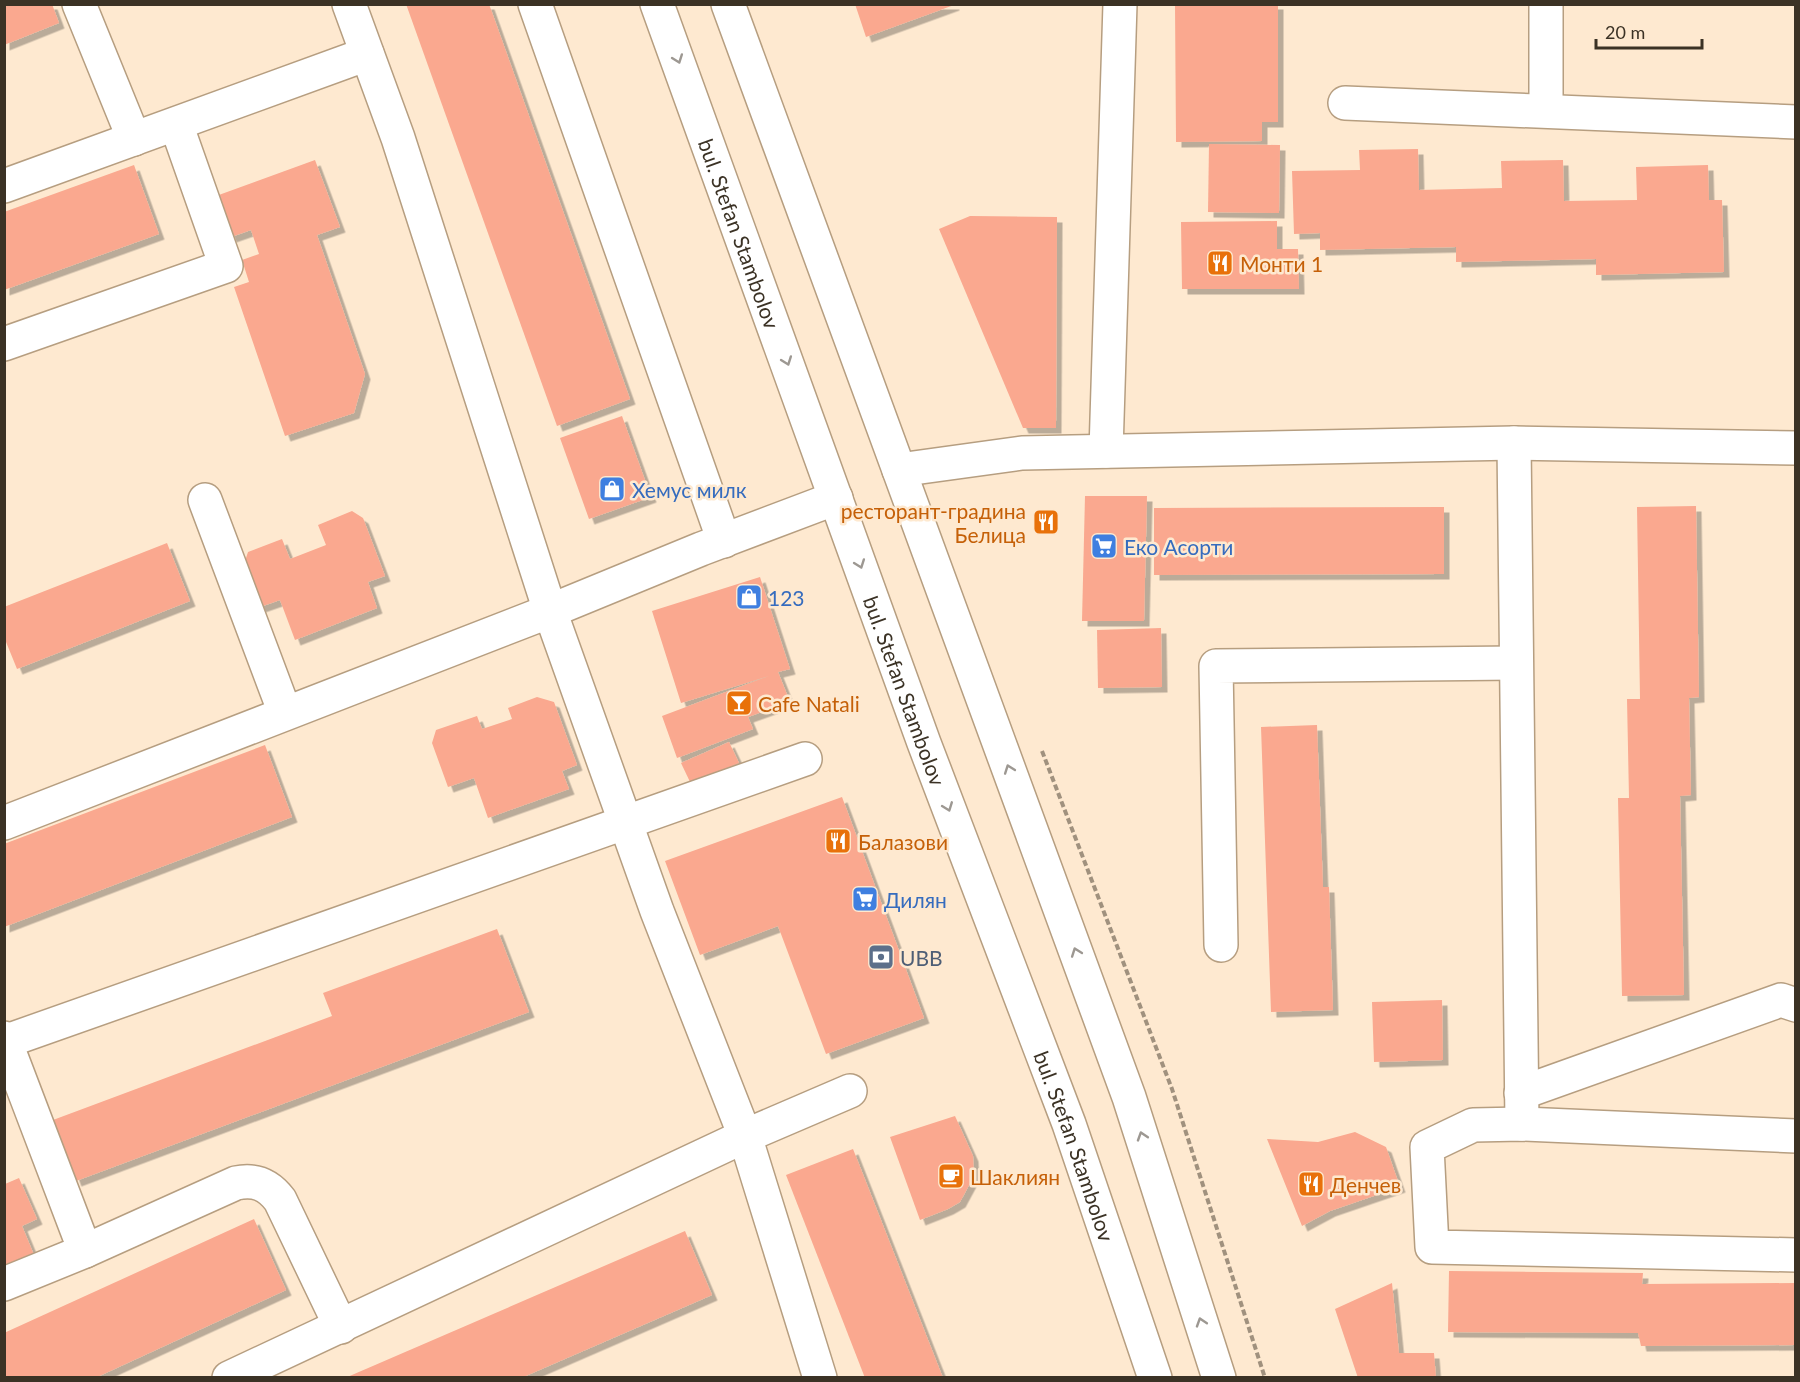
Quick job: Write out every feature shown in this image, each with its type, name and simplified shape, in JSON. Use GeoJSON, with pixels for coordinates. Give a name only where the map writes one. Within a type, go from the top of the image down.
{"type":"FeatureCollection","features":[{"type":"Feature","properties":{"kind":"street"},"geometry":{"type":"LineString","coordinates":[[79,4],[134,140]]}},
{"type":"Feature","properties":{"kind":"street"},"geometry":{"type":"LineString","coordinates":[[349,4],[398,138],[550,611],[624,822],[745,1136],[820,1377]]}},
{"type":"Feature","properties":{"kind":"street"},"geometry":{"type":"LineString","coordinates":[[535,4],[724,541]]}},
{"type":"Feature","properties":{"kind":"street","name":"bul. Stefan Stambolov"},"geometry":{"type":"LineString","coordinates":[[657,4],[924,743],[1069,1124],[1155,1377]]}},
{"type":"Feature","properties":{"kind":"street"},"geometry":{"type":"LineString","coordinates":[[728,4],[1129,1097],[1219,1377]]}},
{"type":"Feature","properties":{"kind":"street"},"geometry":{"type":"LineString","coordinates":[[1106,451],[1120,4]]}},
{"type":"Feature","properties":{"kind":"street"},"geometry":{"type":"LineString","coordinates":[[1546,4],[1546,110]]}},
{"type":"Feature","properties":{"kind":"street"},"geometry":{"type":"LineString","coordinates":[[4,186],[367,54]]}},
{"type":"Feature","properties":{"kind":"street"},"geometry":{"type":"LineString","coordinates":[[1345,103],[1796,122]]}},
{"type":"Feature","properties":{"kind":"street"},"geometry":{"type":"LineString","coordinates":[[4,344],[226,266],[176,124]]}},
{"type":"Feature","properties":{"kind":"street"},"geometry":{"type":"LineString","coordinates":[[899,470],[1022,453],[1514,443],[1796,448]]}},
{"type":"Feature","properties":{"kind":"street"},"geometry":{"type":"LineString","coordinates":[[1514,443],[1522,1125]]}},
{"type":"Feature","properties":{"kind":"street"},"geometry":{"type":"LineString","coordinates":[[4,823],[836,498]]}},
{"type":"Feature","properties":{"kind":"street"},"geometry":{"type":"LineString","coordinates":[[205,500],[285,713]]}},
{"type":"Feature","properties":{"kind":"street"},"geometry":{"type":"LineString","coordinates":[[1221,945],[1216,666],[1516,663]]}},
{"type":"Feature","properties":{"kind":"street"},"geometry":{"type":"LineString","coordinates":[[85,1251],[5,1041],[805,759]]}},
{"type":"Feature","properties":{"kind":"street"},"geometry":{"type":"LineString","coordinates":[[1521,1093],[1781,1000],[1796,1005]]}},
{"type":"Feature","properties":{"kind":"street"},"geometry":{"type":"LineString","coordinates":[[229,1377],[279,1367],[341,1327],[745,1136],[850,1091]]}},
{"type":"Feature","properties":{"kind":"street"},"geometry":{"type":"LineString","coordinates":[[1796,1136],[1473,1125],[1427,1148],[1432,1247],[1796,1255]]}},
{"type":"Feature","properties":{"kind":"street"},"geometry":{"type":"LineString","coordinates":[[4,1284],[236,1184],[246,1181],[256,1182],[274,1192],[280,1200],[341,1327]]}},
{"type":"Feature","properties":{"kind":"building"},"geometry":{"type":"Polygon","coordinates":[[[4,4],[52,4],[59,23],[4,45],[4,4]]]}},
{"type":"Feature","properties":{"kind":"building"},"geometry":{"type":"Polygon","coordinates":[[[406,4],[489,4],[630,399],[557,426],[406,4]]]}},
{"type":"Feature","properties":{"kind":"building"},"geometry":{"type":"Polygon","coordinates":[[[855,4],[954,4],[954,5],[866,37],[855,4]]]}},
{"type":"Feature","properties":{"kind":"building"},"geometry":{"type":"Polygon","coordinates":[[[1175,4],[1278,4],[1278,122],[1262,122],[1262,141],[1176,142],[1175,4]]]}},
{"type":"Feature","properties":{"kind":"building"},"geometry":{"type":"Polygon","coordinates":[[[1209,144],[1280,145],[1279,213],[1208,212],[1209,144]]]}},
{"type":"Feature","properties":{"kind":"building"},"geometry":{"type":"Polygon","coordinates":[[[1418,149],[1419,190],[1502,188],[1501,161],[1563,160],[1564,201],[1637,200],[1636,167],[1708,165],[1709,200],[1722,200],[1724,272],[1596,275],[1596,259],[1456,262],[1456,247],[1320,250],[1320,233],[1294,234],[1292,171],[1360,170],[1359,150],[1418,149]]]}},
{"type":"Feature","properties":{"kind":"building"},"geometry":{"type":"Polygon","coordinates":[[[315,160],[340,227],[317,235],[365,374],[354,413],[285,436],[234,287],[249,282],[242,260],[259,254],[251,230],[231,237],[216,196],[315,160]]]}},
{"type":"Feature","properties":{"kind":"building"},"geometry":{"type":"Polygon","coordinates":[[[134,165],[159,234],[4,290],[4,212],[134,165]]]}},
{"type":"Feature","properties":{"kind":"building"},"geometry":{"type":"Polygon","coordinates":[[[970,216],[1057,217],[1056,428],[1023,428],[939,229],[970,216]]]}},
{"type":"Feature","properties":{"kind":"building"},"geometry":{"type":"Polygon","coordinates":[[[1277,221],[1277,249],[1298,249],[1299,289],[1182,289],[1181,222],[1277,221]]]}},
{"type":"Feature","properties":{"kind":"building"},"geometry":{"type":"Polygon","coordinates":[[[622,416],[651,497],[589,519],[560,438],[622,416]]]}},
{"type":"Feature","properties":{"kind":"building"},"geometry":{"type":"Polygon","coordinates":[[[1085,496],[1147,496],[1144,621],[1082,621],[1085,496]]]}},
{"type":"Feature","properties":{"kind":"building"},"geometry":{"type":"Polygon","coordinates":[[[1696,506],[1699,697],[1689,698],[1691,795],[1680,796],[1684,995],[1622,996],[1618,798],[1629,798],[1627,699],[1640,699],[1637,507],[1696,506]]]}},
{"type":"Feature","properties":{"kind":"building"},"geometry":{"type":"Polygon","coordinates":[[[1444,507],[1444,574],[1154,575],[1154,508],[1444,507]]]}},
{"type":"Feature","properties":{"kind":"building"},"geometry":{"type":"Polygon","coordinates":[[[352,511],[363,518],[385,576],[368,582],[377,608],[295,640],[280,600],[260,607],[244,564],[248,552],[282,539],[290,559],[326,545],[318,525],[352,511]]]}},
{"type":"Feature","properties":{"kind":"building"},"geometry":{"type":"Polygon","coordinates":[[[167,543],[190,601],[17,669],[4,637],[4,607],[167,543]]]}},
{"type":"Feature","properties":{"kind":"building"},"geometry":{"type":"Polygon","coordinates":[[[760,577],[790,669],[778,672],[790,702],[748,717],[753,729],[677,758],[662,716],[769,676],[681,703],[652,611],[760,577]]]}},
{"type":"Feature","properties":{"kind":"building"},"geometry":{"type":"Polygon","coordinates":[[[1161,628],[1162,687],[1098,688],[1097,630],[1161,628]]]}},
{"type":"Feature","properties":{"kind":"building"},"geometry":{"type":"Polygon","coordinates":[[[537,697],[554,702],[577,765],[562,771],[569,789],[488,818],[474,778],[448,787],[432,743],[436,730],[477,716],[482,729],[512,719],[508,708],[537,697]]]}},
{"type":"Feature","properties":{"kind":"building"},"geometry":{"type":"Polygon","coordinates":[[[1317,725],[1323,887],[1329,887],[1333,1010],[1271,1012],[1261,727],[1317,725]]]}},
{"type":"Feature","properties":{"kind":"building"},"geometry":{"type":"Polygon","coordinates":[[[729,742],[739,763],[691,784],[681,763],[729,742]]]}},
{"type":"Feature","properties":{"kind":"building"},"geometry":{"type":"Polygon","coordinates":[[[265,745],[292,817],[4,927],[4,844],[265,745]]]}},
{"type":"Feature","properties":{"kind":"building"},"geometry":{"type":"Polygon","coordinates":[[[842,797],[924,1018],[826,1054],[778,926],[700,955],[665,861],[842,797]]]}},
{"type":"Feature","properties":{"kind":"building"},"geometry":{"type":"Polygon","coordinates":[[[497,929],[529,1012],[76,1181],[53,1120],[332,1016],[323,993],[497,929]]]}},
{"type":"Feature","properties":{"kind":"building"},"geometry":{"type":"Polygon","coordinates":[[[1442,1000],[1443,1060],[1374,1062],[1372,1002],[1442,1000]]]}},
{"type":"Feature","properties":{"kind":"building"},"geometry":{"type":"Polygon","coordinates":[[[955,1116],[973,1156],[974,1176],[960,1202],[920,1220],[890,1137],[955,1116]]]}},
{"type":"Feature","properties":{"kind":"building"},"geometry":{"type":"Polygon","coordinates":[[[1355,1132],[1386,1147],[1400,1187],[1330,1211],[1302,1226],[1267,1139],[1318,1142],[1355,1132]]]}},
{"type":"Feature","properties":{"kind":"building"},"geometry":{"type":"Polygon","coordinates":[[[853,1149],[943,1378],[865,1378],[786,1175],[853,1149]]]}},
{"type":"Feature","properties":{"kind":"building"},"geometry":{"type":"Polygon","coordinates":[[[19,1178],[37,1219],[22,1226],[34,1255],[5,1267],[5,1184],[19,1178]]]}},
{"type":"Feature","properties":{"kind":"building"},"geometry":{"type":"Polygon","coordinates":[[[254,1219],[286,1290],[95,1378],[4,1378],[4,1333],[254,1219]]]}},
{"type":"Feature","properties":{"kind":"building"},"geometry":{"type":"Polygon","coordinates":[[[685,1231],[712,1295],[521,1378],[345,1378],[685,1231]]]}},
{"type":"Feature","properties":{"kind":"building"},"geometry":{"type":"Polygon","coordinates":[[[1449,1271],[1643,1273],[1642,1284],[1796,1283],[1796,1345],[1641,1346],[1638,1333],[1448,1332],[1449,1271]]]}},
{"type":"Feature","properties":{"kind":"building"},"geometry":{"type":"Polygon","coordinates":[[[1392,1283],[1399,1353],[1434,1353],[1436,1378],[1358,1378],[1335,1309],[1392,1283]]]}},
{"type":"Feature","properties":{"kind":"place","name":"Монти 1"},"geometry":{"type":"Point","coordinates":[1220,263]}},
{"type":"Feature","properties":{"kind":"place","name":"Хемус милк"},"geometry":{"type":"Point","coordinates":[612,489]}},
{"type":"Feature","properties":{"kind":"place","name":"ресторант-градина Белица"},"geometry":{"type":"Point","coordinates":[1046,522]}},
{"type":"Feature","properties":{"kind":"place","name":"Еко Асорти"},"geometry":{"type":"Point","coordinates":[1104,546]}},
{"type":"Feature","properties":{"kind":"place","name":"123"},"geometry":{"type":"Point","coordinates":[749,597]}},
{"type":"Feature","properties":{"kind":"place","name":"Cafe Natali"},"geometry":{"type":"Point","coordinates":[739,703]}},
{"type":"Feature","properties":{"kind":"place","name":"Балазови"},"geometry":{"type":"Point","coordinates":[838,841]}},
{"type":"Feature","properties":{"kind":"place","name":"Дилян"},"geometry":{"type":"Point","coordinates":[865,899]}},
{"type":"Feature","properties":{"kind":"place","name":"UBB"},"geometry":{"type":"Point","coordinates":[881,957]}},
{"type":"Feature","properties":{"kind":"place","name":"Шаклиян"},"geometry":{"type":"Point","coordinates":[951,1176]}},
{"type":"Feature","properties":{"kind":"place","name":"Денчев"},"geometry":{"type":"Point","coordinates":[1311,1184]}}]}
